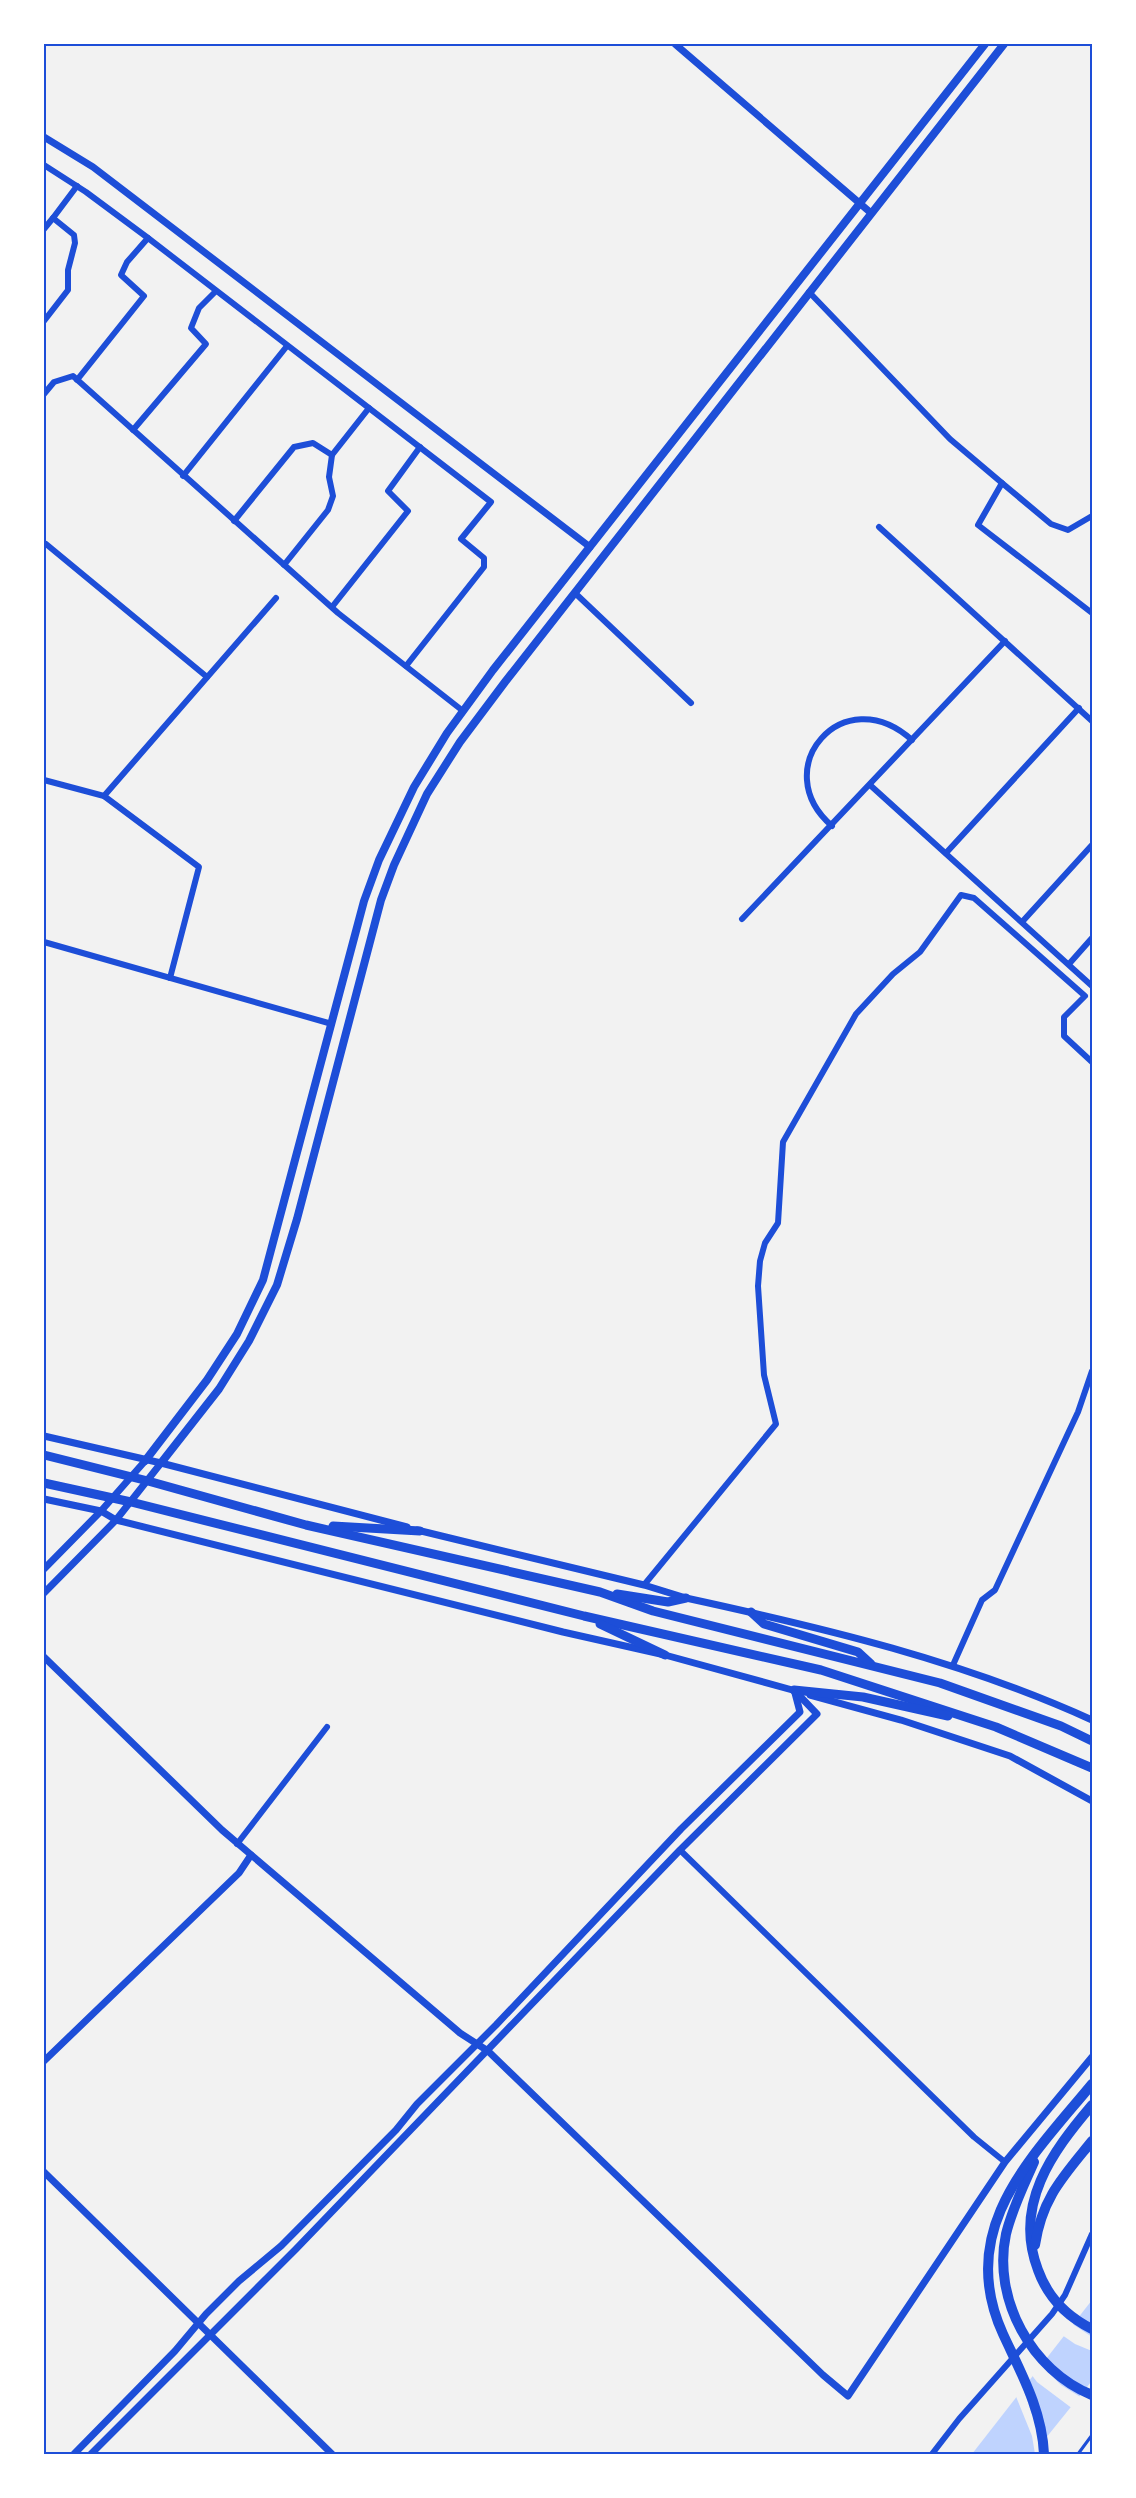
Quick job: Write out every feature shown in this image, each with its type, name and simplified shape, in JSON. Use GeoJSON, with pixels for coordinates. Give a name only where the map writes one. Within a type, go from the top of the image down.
{"type":"FeatureCollection","features":[{"type":"Feature","properties":{"kind":"highway"},"geometry":{"type":"LineString","coordinates":[[1044,2454],[1044,2439],[1036,2410],[1027,2384],[1001,2331],[992,2299],[989,2269],[990,2239],[1000,2209],[1014,2180],[1092,2084]]}},
{"type":"Feature","properties":{"kind":"highway"},"geometry":{"type":"LineString","coordinates":[[1092,2105],[1066,2136],[1047,2167],[1034,2197],[1029,2226],[1033,2258],[1042,2282],[1058,2305],[1076,2320],[1092,2329]]}},
{"type":"Feature","properties":{"kind":"highway"},"geometry":{"type":"LineString","coordinates":[[1033,2258],[1039,2220],[1054,2189],[1092,2141]]}},
{"type":"Feature","properties":{"kind":"highway"},"geometry":{"type":"LineString","coordinates":[[1042,2145],[1015,2206],[1006,2236],[1004,2266],[1009,2301],[1021,2329],[1034,2350],[1053,2372],[1092,2395]]}},
{"type":"Feature","properties":{"kind":"main road"},"geometry":{"type":"LineString","coordinates":[[145,1461],[207,1380],[237,1334],[263,1280],[364,901],[383,851],[414,787],[463,711],[985,44]]}},
{"type":"Feature","properties":{"kind":"main road"},"geometry":{"type":"LineString","coordinates":[[161,1463],[219,1389],[249,1341],[277,1285],[297,1218],[381,900],[408,830],[427,794],[460,742],[1004,44]]}},
{"type":"Feature","properties":{"kind":"main road"},"geometry":{"type":"LineString","coordinates":[[44,1455],[148,1480],[306,1525],[600,1592],[668,1602],[686,1598]]}},
{"type":"Feature","properties":{"kind":"main road"},"geometry":{"type":"LineString","coordinates":[[44,1483],[113,1498],[584,1616],[821,1670],[996,1727],[1092,1768]]}},
{"type":"Feature","properties":{"kind":"main road"},"geometry":{"type":"LineString","coordinates":[[306,1525],[420,1531]]}},
{"type":"Feature","properties":{"kind":"main road"},"geometry":{"type":"LineString","coordinates":[[600,1592],[652,1611],[940,1683],[1061,1726],[1092,1741]]}},
{"type":"Feature","properties":{"kind":"main road"},"geometry":{"type":"LineString","coordinates":[[751,1612],[765,1624],[858,1652],[873,1666]]}},
{"type":"Feature","properties":{"kind":"main road"},"geometry":{"type":"LineString","coordinates":[[584,1616],[665,1655]]}},
{"type":"Feature","properties":{"kind":"main road"},"geometry":{"type":"LineString","coordinates":[[794,1690],[863,1697],[996,1727]]}},
{"type":"Feature","properties":{"kind":"street"},"geometry":{"type":"LineString","coordinates":[[675,44],[871,213]]}},
{"type":"Feature","properties":{"kind":"street"},"geometry":{"type":"LineString","coordinates":[[44,137],[93,167],[590,547]]}},
{"type":"Feature","properties":{"kind":"street"},"geometry":{"type":"LineString","coordinates":[[44,165],[148,238],[491,502],[461,539],[484,558],[484,567],[406,666]]}},
{"type":"Feature","properties":{"kind":"street"},"geometry":{"type":"LineString","coordinates":[[44,229],[76,186]]}},
{"type":"Feature","properties":{"kind":"street"},"geometry":{"type":"LineString","coordinates":[[44,321],[68,290],[68,270],[75,243],[74,235],[53,218]]}},
{"type":"Feature","properties":{"kind":"street"},"geometry":{"type":"LineString","coordinates":[[77,380],[144,296],[121,275],[127,262],[148,238]]}},
{"type":"Feature","properties":{"kind":"street"},"geometry":{"type":"LineString","coordinates":[[134,430],[206,344],[191,328],[199,308],[216,291]]}},
{"type":"Feature","properties":{"kind":"street"},"geometry":{"type":"LineString","coordinates":[[809,292],[950,439],[1056,528],[1068,530],[1092,516]]}},
{"type":"Feature","properties":{"kind":"street"},"geometry":{"type":"LineString","coordinates":[[183,476],[287,346]]}},
{"type":"Feature","properties":{"kind":"street"},"geometry":{"type":"LineString","coordinates":[[44,394],[54,382],[73,376],[332,607],[463,711]]}},
{"type":"Feature","properties":{"kind":"street"},"geometry":{"type":"LineString","coordinates":[[284,565],[328,510],[333,496],[328,477],[332,455],[369,408]]}},
{"type":"Feature","properties":{"kind":"street"},"geometry":{"type":"LineString","coordinates":[[234,521],[294,447],[313,443],[332,455]]}},
{"type":"Feature","properties":{"kind":"street"},"geometry":{"type":"LineString","coordinates":[[332,607],[408,511],[388,491],[420,447]]}},
{"type":"Feature","properties":{"kind":"street"},"geometry":{"type":"LineString","coordinates":[[1002,483],[978,525],[1092,613]]}},
{"type":"Feature","properties":{"kind":"street"},"geometry":{"type":"LineString","coordinates":[[879,527],[1092,721]]}},
{"type":"Feature","properties":{"kind":"street"},"geometry":{"type":"LineString","coordinates":[[44,546],[46,544],[207,677]]}},
{"type":"Feature","properties":{"kind":"street"},"geometry":{"type":"LineString","coordinates":[[575,593],[691,703]]}},
{"type":"Feature","properties":{"kind":"street"},"geometry":{"type":"LineString","coordinates":[[104,796],[276,598]]}},
{"type":"Feature","properties":{"kind":"street"},"geometry":{"type":"LineString","coordinates":[[742,919],[1005,641]]}},
{"type":"Feature","properties":{"kind":"street"},"geometry":{"type":"LineString","coordinates":[[946,853],[1079,708]]}},
{"type":"Feature","properties":{"kind":"street"},"geometry":{"type":"LineString","coordinates":[[832,826],[815,807],[808,789],[807,771],[812,752],[823,737],[838,725],[855,719],[874,719],[892,725],[912,740]]}},
{"type":"Feature","properties":{"kind":"street"},"geometry":{"type":"LineString","coordinates":[[44,780],[104,796],[199,867],[170,978]]}},
{"type":"Feature","properties":{"kind":"street"},"geometry":{"type":"LineString","coordinates":[[870,785],[1092,986]]}},
{"type":"Feature","properties":{"kind":"street"},"geometry":{"type":"LineString","coordinates":[[1022,922],[1092,845]]}},
{"type":"Feature","properties":{"kind":"street"},"geometry":{"type":"LineString","coordinates":[[645,1585],[776,1424],[764,1375],[758,1286],[760,1261],[765,1243],[778,1223],[783,1142],[856,1014],[893,974],[920,952],[961,895],[974,898],[1085,996],[1064,1017],[1064,1036],[1092,1062]]}},
{"type":"Feature","properties":{"kind":"street"},"geometry":{"type":"LineString","coordinates":[[1069,964],[1092,938]]}},
{"type":"Feature","properties":{"kind":"street"},"geometry":{"type":"LineString","coordinates":[[44,942],[332,1024]]}},
{"type":"Feature","properties":{"kind":"street"},"geometry":{"type":"LineString","coordinates":[[953,1665],[982,1600],[995,1590],[1078,1412],[1092,1371]]}},
{"type":"Feature","properties":{"kind":"street"},"geometry":{"type":"LineString","coordinates":[[44,1436],[161,1463],[420,1531],[645,1585],[686,1598],[751,1612],[953,1665],[1045,1698],[1092,1719]]}},
{"type":"Feature","properties":{"kind":"street"},"geometry":{"type":"LineString","coordinates":[[44,1569],[113,1498],[145,1461]]}},
{"type":"Feature","properties":{"kind":"street"},"geometry":{"type":"LineString","coordinates":[[44,1593],[116,1520],[161,1463]]}},
{"type":"Feature","properties":{"kind":"street"},"geometry":{"type":"LineString","coordinates":[[44,1499],[100,1511],[116,1520],[563,1632],[665,1655],[902,1720],[1010,1756],[1092,1801]]}},
{"type":"Feature","properties":{"kind":"street"},"geometry":{"type":"LineString","coordinates":[[44,1657],[237,1844],[460,2033],[488,2051],[823,2375],[848,2396],[1005,2162],[1092,2057]]}},
{"type":"Feature","properties":{"kind":"street"},"geometry":{"type":"LineString","coordinates":[[91,2454],[296,2249],[680,1850],[817,1714],[794,1690]]}},
{"type":"Feature","properties":{"kind":"street"},"geometry":{"type":"LineString","coordinates":[[74,2454],[175,2351],[206,2314],[239,2281],[281,2246],[681,1829],[800,1712],[794,1690]]}},
{"type":"Feature","properties":{"kind":"street"},"geometry":{"type":"LineString","coordinates":[[237,1844],[327,1727]]}},
{"type":"Feature","properties":{"kind":"street"},"geometry":{"type":"LineString","coordinates":[[680,1850],[974,2137],[1005,2162]]}},
{"type":"Feature","properties":{"kind":"street"},"geometry":{"type":"LineString","coordinates":[[44,2061],[231,1881],[251,1855]]}},
{"type":"Feature","properties":{"kind":"street"},"geometry":{"type":"LineString","coordinates":[[44,2172],[333,2454]]}},
{"type":"Feature","properties":{"kind":"street"},"geometry":{"type":"LineString","coordinates":[[932,2454],[959,2419],[1052,2314],[1065,2295],[1092,2234]]}},
{"type":"Feature","properties":{"kind":"lane"},"geometry":{"type":"LineString","coordinates":[[1078,2454],[1092,2435]]}},
{"type":"Feature","properties":{"kind":"water"},"geometry":{"type":"Polygon","coordinates":[[[1092,2300],[1091,2382],[1033,2454],[972,2454],[1092,2300]]]}},
{"type":"Feature","properties":{"kind":"pier"},"geometry":{"type":"Polygon","coordinates":[[[1071,2323],[1092,2337],[1092,2351],[1075,2344],[1062,2335],[1071,2323]]]}},
{"type":"Feature","properties":{"kind":"pier"},"geometry":{"type":"Polygon","coordinates":[[[1039,2363],[1061,2385],[1082,2398],[1073,2409],[1037,2382],[1031,2374],[1039,2363]]]}},
{"type":"Feature","properties":{"kind":"pier"},"geometry":{"type":"Polygon","coordinates":[[[1022,2385],[1043,2447],[1037,2454],[1035,2454],[1032,2436],[1015,2394],[1022,2385]]]}}]}
